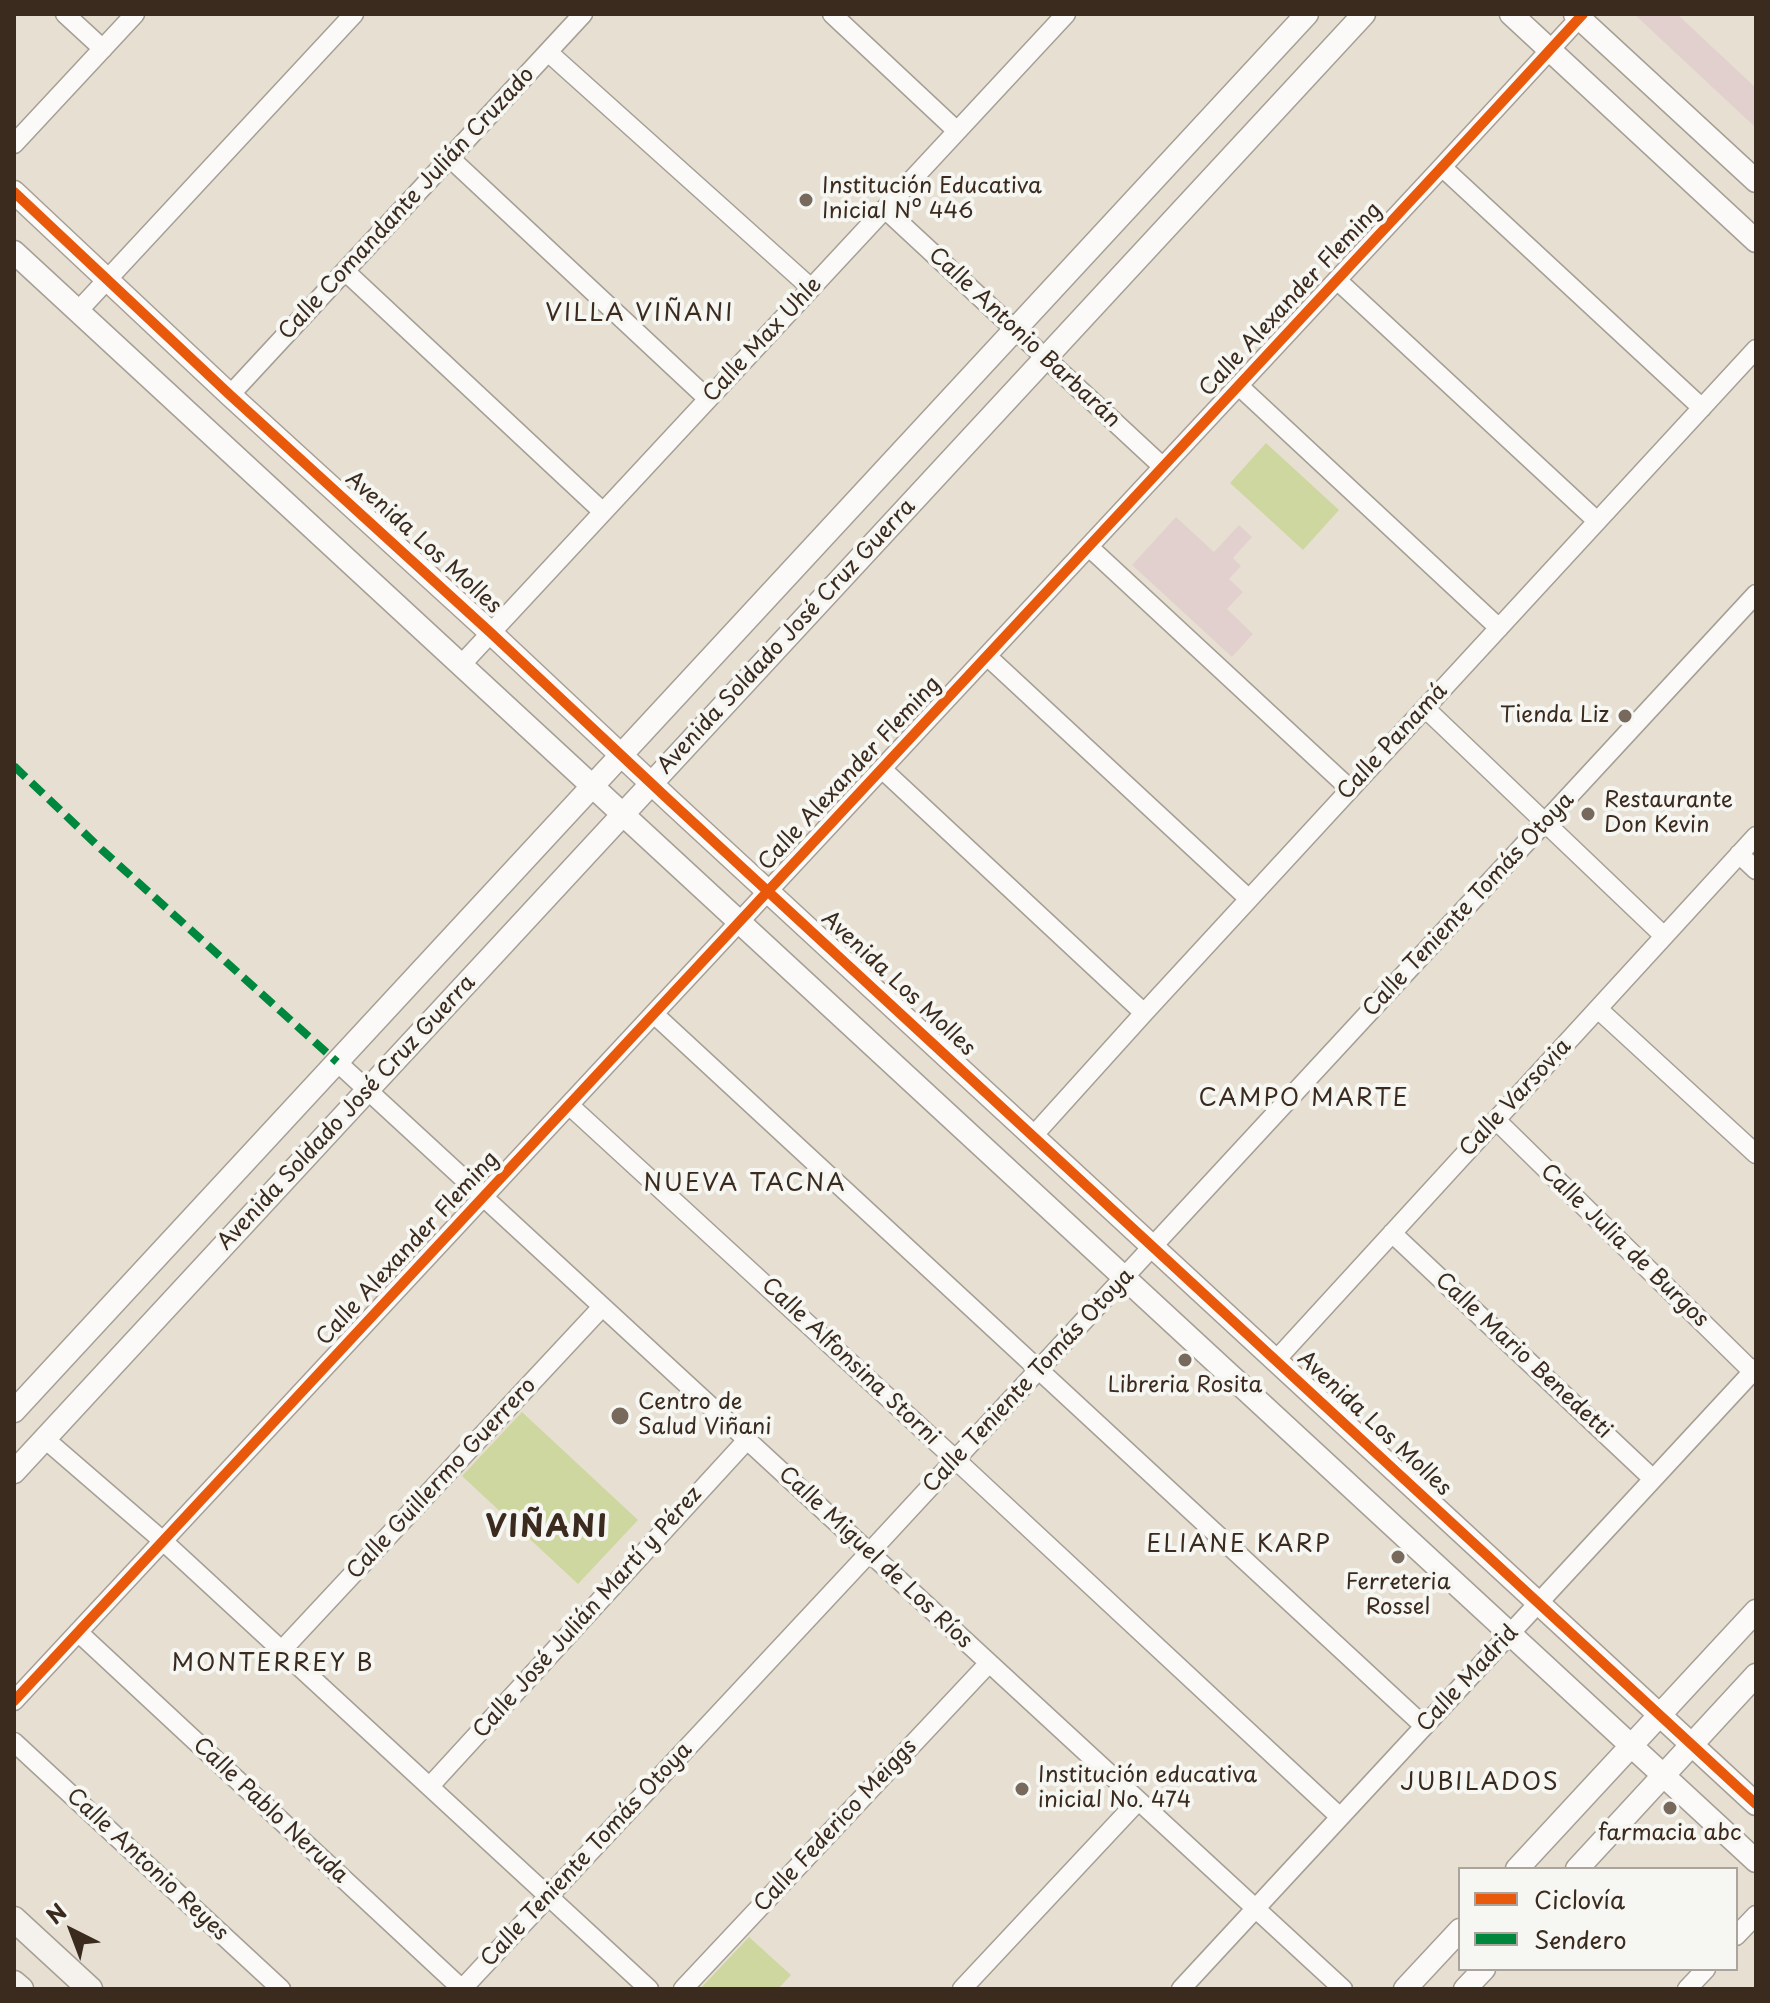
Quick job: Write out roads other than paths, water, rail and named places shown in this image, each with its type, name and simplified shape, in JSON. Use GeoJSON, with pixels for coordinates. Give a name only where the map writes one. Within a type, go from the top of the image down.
{"type":"FeatureCollection","features":[{"type":"Feature","properties":{"kind":"main road"},"geometry":{"type":"LineString","coordinates":[[14,1919],[90,1989]]}},
{"type":"Feature","properties":{"kind":"main road"},"geometry":{"type":"LineString","coordinates":[[14,1983],[21,1989]]}},
{"type":"Feature","properties":{"kind":"street"},"geometry":{"type":"LineString","coordinates":[[65,14],[103,49]]}},
{"type":"Feature","properties":{"kind":"street"},"geometry":{"type":"LineString","coordinates":[[14,144],[135,14]]}},
{"type":"Feature","properties":{"kind":"street"},"geometry":{"type":"LineString","coordinates":[[78,311],[354,14]]}},
{"type":"Feature","properties":{"kind":"street","name":"Calle Comandante Julián Cruzado"},"geometry":{"type":"LineString","coordinates":[[230,395],[583,14]]}},
{"type":"Feature","properties":{"kind":"street"},"geometry":{"type":"LineString","coordinates":[[832,14],[957,131]]}},
{"type":"Feature","properties":{"kind":"street","name":"Avenida Soldado José Cruz Guerra"},"geometry":{"type":"LineString","coordinates":[[14,1411],[1307,14]]}},
{"type":"Feature","properties":{"kind":"street","name":"Avenida Soldado José Cruz Guerra"},"geometry":{"type":"LineString","coordinates":[[14,1472],[1364,14]]}},
{"type":"Feature","properties":{"kind":"street"},"geometry":{"type":"LineString","coordinates":[[1511,14],[1756,241]]}},
{"type":"Feature","properties":{"kind":"street","name":"Calle Max Uhle"},"geometry":{"type":"LineString","coordinates":[[461,665],[957,131],[1059,16]]}},
{"type":"Feature","properties":{"kind":"street"},"geometry":{"type":"LineString","coordinates":[[1579,16],[1756,181]]}},
{"type":"Feature","properties":{"kind":"street","name":"Calle Alexander Fleming"},"geometry":{"type":"LineString","coordinates":[[14,1701],[1239,386],[1579,16]]}},
{"type":"Feature","properties":{"kind":"street"},"geometry":{"type":"LineString","coordinates":[[548,52],[811,288]]}},
{"type":"Feature","properties":{"kind":"street"},"geometry":{"type":"LineString","coordinates":[[450,158],[708,399]]}},
{"type":"Feature","properties":{"kind":"street"},"geometry":{"type":"LineString","coordinates":[[1442,167],[1702,408]]}},
{"type":"Feature","properties":{"kind":"street","name":"Avenida Los Molles"},"geometry":{"type":"LineString","coordinates":[[14,192],[1756,1804]]}},
{"type":"Feature","properties":{"kind":"street","name":"Calle Antonio Barbarán"},"geometry":{"type":"LineString","coordinates":[[885,209],[1163,467]]}},
{"type":"Feature","properties":{"kind":"street"},"geometry":{"type":"LineString","coordinates":[[14,252],[1756,1861]]}},
{"type":"Feature","properties":{"kind":"street"},"geometry":{"type":"LineString","coordinates":[[345,271],[603,512]]}},
{"type":"Feature","properties":{"kind":"street"},"geometry":{"type":"LineString","coordinates":[[1337,280],[1597,521]]}},
{"type":"Feature","properties":{"kind":"street","name":"Calle Panamá"},"geometry":{"type":"LineString","coordinates":[[1033,1136],[1756,349]]}},
{"type":"Feature","properties":{"kind":"street"},"geometry":{"type":"LineString","coordinates":[[1239,386],[1499,628]]}},
{"type":"Feature","properties":{"kind":"street"},"geometry":{"type":"LineString","coordinates":[[1089,547],[1350,789]]}},
{"type":"Feature","properties":{"kind":"street","name":"Calle Teniente Tomás Otoya"},"geometry":{"type":"LineString","coordinates":[[462,1989],[956,1460],[1756,594]]}},
{"type":"Feature","properties":{"kind":"street"},"geometry":{"type":"LineString","coordinates":[[987,656],[1249,899]]}},
{"type":"Feature","properties":{"kind":"street"},"geometry":{"type":"LineString","coordinates":[[1425,708],[1664,936]]}},
{"type":"Feature","properties":{"kind":"street"},"geometry":{"type":"LineString","coordinates":[[882,769],[1144,1013]]}},
{"type":"Feature","properties":{"kind":"street","name":"Calle Varsovia"},"geometry":{"type":"LineString","coordinates":[[1276,1360],[1756,836]]}},
{"type":"Feature","properties":{"kind":"street"},"geometry":{"type":"LineString","coordinates":[[1739,854],[1756,870]]}},
{"type":"Feature","properties":{"kind":"street"},"geometry":{"type":"LineString","coordinates":[[1598,1009],[1756,1154]]}},
{"type":"Feature","properties":{"kind":"street"},"geometry":{"type":"LineString","coordinates":[[654,1014],[1424,1726]]}},
{"type":"Feature","properties":{"kind":"street","name":"Calle Miguel de Los Ríos"},"geometry":{"type":"LineString","coordinates":[[337,1062],[1343,1989]]}},
{"type":"Feature","properties":{"kind":"street","name":"Calle Alfonsina Storni"},"geometry":{"type":"LineString","coordinates":[[569,1105],[1340,1817]]}},
{"type":"Feature","properties":{"kind":"street","name":"Calle Julia de Burgos"},"geometry":{"type":"LineString","coordinates":[[1496,1120],[1754,1370]]}},
{"type":"Feature","properties":{"kind":"street","name":"Calle Mario Benedetti"},"geometry":{"type":"LineString","coordinates":[[1392,1233],[1653,1479]]}},
{"type":"Feature","properties":{"kind":"street","name":"Calle Guillermo Guerrero"},"geometry":{"type":"LineString","coordinates":[[282,1650],[602,1307]]}},
{"type":"Feature","properties":{"kind":"street","name":"Calle Madrid"},"geometry":{"type":"LineString","coordinates":[[1181,1989],[1754,1370]]}},
{"type":"Feature","properties":{"kind":"street"},"geometry":{"type":"LineString","coordinates":[[45,1439],[163,1541],[649,1989]]}},
{"type":"Feature","properties":{"kind":"street","name":"Calle José Julián Martí y Pérez"},"geometry":{"type":"LineString","coordinates":[[430,1786],[747,1440]]}},
{"type":"Feature","properties":{"kind":"street"},"geometry":{"type":"LineString","coordinates":[[1519,1867],[1756,1611]]}},
{"type":"Feature","properties":{"kind":"street","name":"Calle Pablo Neruda"},"geometry":{"type":"LineString","coordinates":[[78,1632],[462,1989]]}},
{"type":"Feature","properties":{"kind":"street","name":"Calle Federico Meiggs"},"geometry":{"type":"LineString","coordinates":[[683,1989],[989,1663]]}},
{"type":"Feature","properties":{"kind":"street"},"geometry":{"type":"LineString","coordinates":[[1579,1867],[1756,1675]]}},
{"type":"Feature","properties":{"kind":"street","name":"Calle Antonio Reyes"},"geometry":{"type":"LineString","coordinates":[[14,1742],[281,1989]]}},
{"type":"Feature","properties":{"kind":"street"},"geometry":{"type":"LineString","coordinates":[[962,1989],[1138,1801]]}},
{"type":"Feature","properties":{"kind":"street"},"geometry":{"type":"LineString","coordinates":[[1738,1934],[1756,1915]]}},
{"type":"Feature","properties":{"kind":"street"},"geometry":{"type":"LineString","coordinates":[[1405,1989],[1458,1932]]}},
{"type":"Feature","properties":{"kind":"street"},"geometry":{"type":"LineString","coordinates":[[1465,1989],[1482,1971]]}},
{"type":"Feature","properties":{"kind":"place","name":"Institución Educativa Inicial Nº 446"},"geometry":{"type":"Point","coordinates":[806,200]}},
{"type":"Feature","properties":{"kind":"place","name":"Tienda Liz"},"geometry":{"type":"Point","coordinates":[1625,716]}},
{"type":"Feature","properties":{"kind":"place","name":"Restaurante Don Kevin"},"geometry":{"type":"Point","coordinates":[1588,814]}},
{"type":"Feature","properties":{"kind":"place","name":"Libreria Rosita"},"geometry":{"type":"Point","coordinates":[1185,1360]}},
{"type":"Feature","properties":{"kind":"place","name":"Centro de Salud Viñani"},"geometry":{"type":"Point","coordinates":[620,1416]}},
{"type":"Feature","properties":{"kind":"place","name":"Ferreteria Rossel"},"geometry":{"type":"Point","coordinates":[1398,1557]}},
{"type":"Feature","properties":{"kind":"place","name":"Institución educativa inicial No. 474"},"geometry":{"type":"Point","coordinates":[1022,1789]}},
{"type":"Feature","properties":{"kind":"place","name":"farmacia abc"},"geometry":{"type":"Point","coordinates":[1670,1808]}},
{"type":"Feature","properties":{"kind":"district","name":"VILLA VIÑANI"},"geometry":{"type":"Point","coordinates":[640,314]}},
{"type":"Feature","properties":{"kind":"district","name":"CAMPO MARTE"},"geometry":{"type":"Point","coordinates":[1304,1099]}},
{"type":"Feature","properties":{"kind":"district","name":"NUEVA TACNA"},"geometry":{"type":"Point","coordinates":[745,1184]}},
{"type":"Feature","properties":{"kind":"district","name":"VIÑANI"},"geometry":{"type":"Point","coordinates":[547,1529]}},
{"type":"Feature","properties":{"kind":"district","name":"ELIANE KARP"},"geometry":{"type":"Point","coordinates":[1239,1545]}},
{"type":"Feature","properties":{"kind":"district","name":"MONTERREY B"},"geometry":{"type":"Point","coordinates":[273,1664]}},
{"type":"Feature","properties":{"kind":"district","name":"JUBILADOS"},"geometry":{"type":"Point","coordinates":[1480,1783]}}]}
